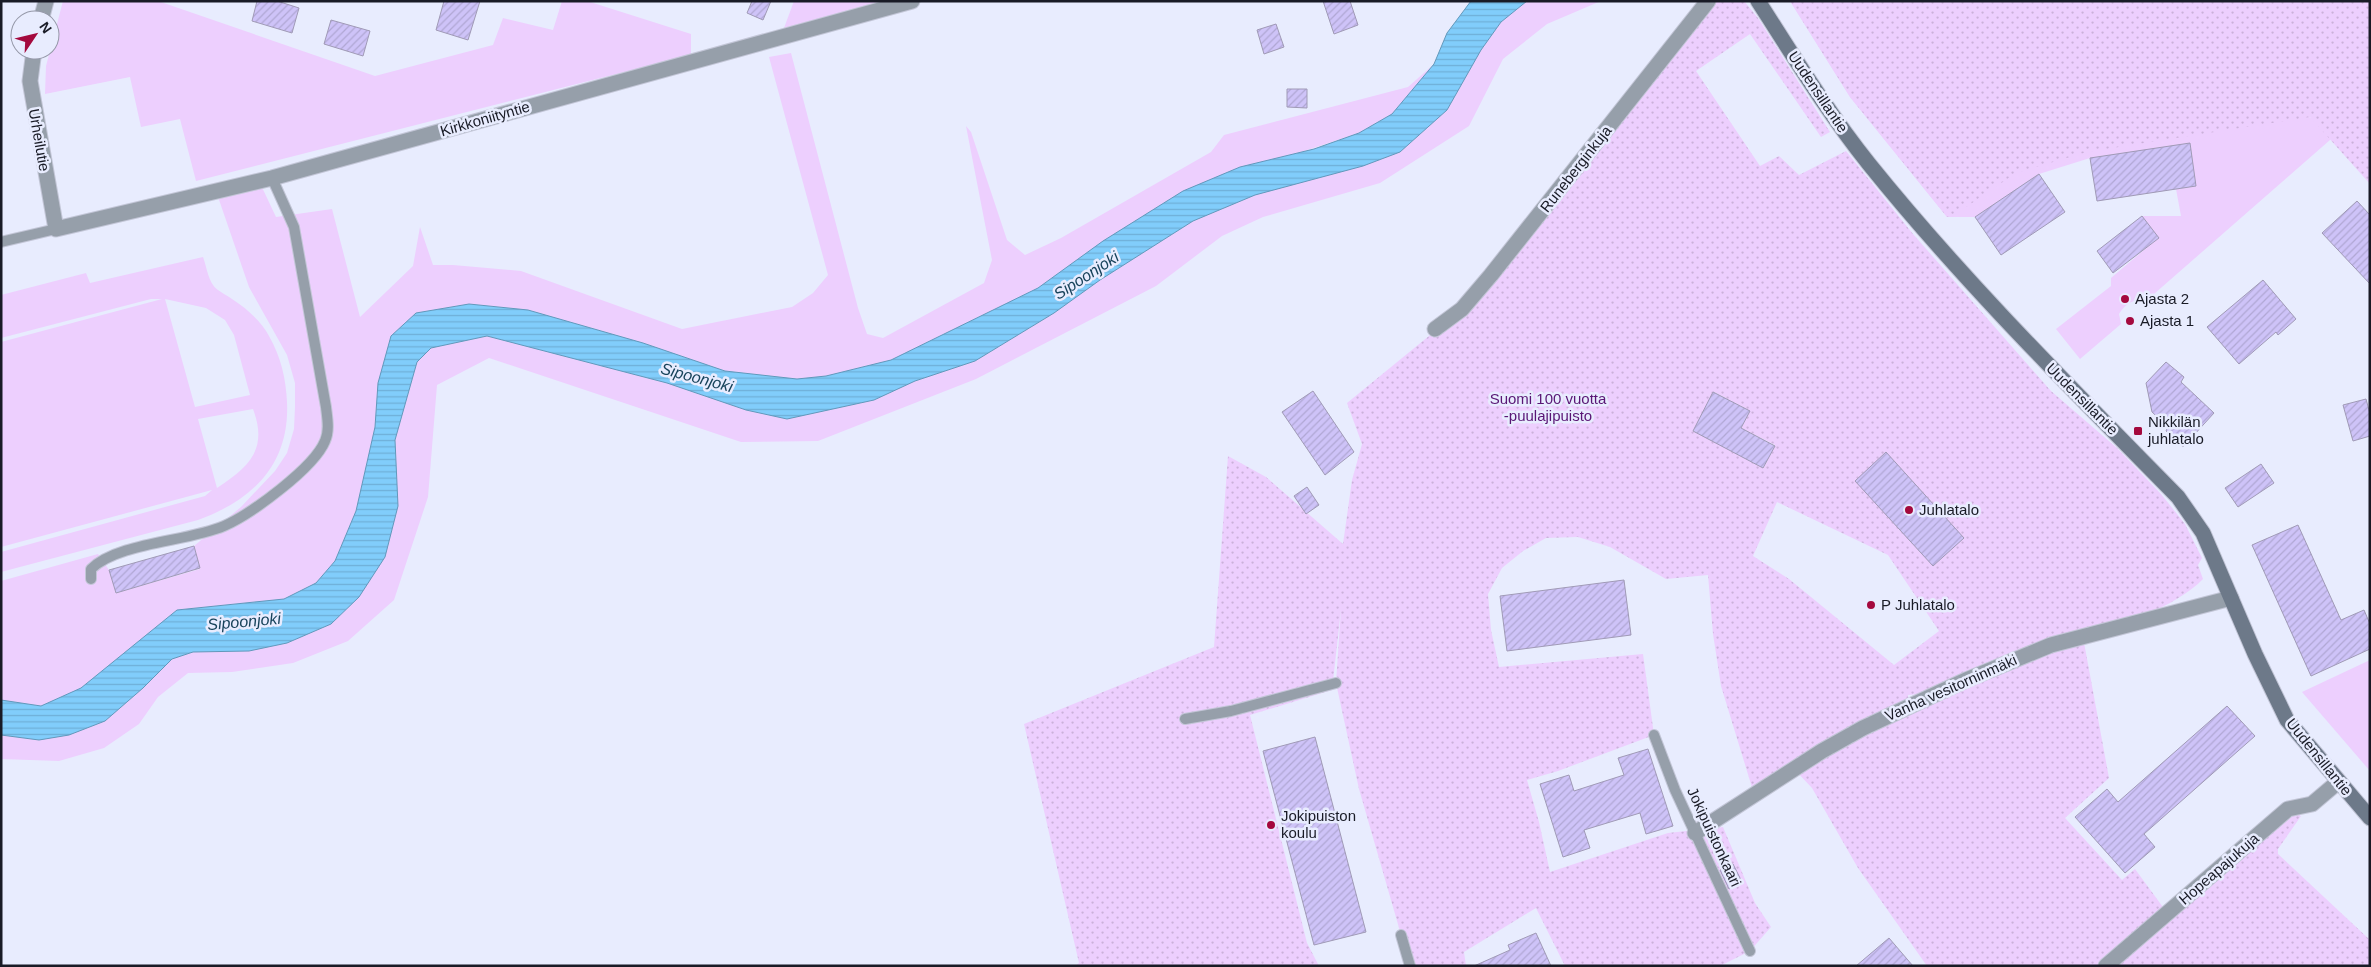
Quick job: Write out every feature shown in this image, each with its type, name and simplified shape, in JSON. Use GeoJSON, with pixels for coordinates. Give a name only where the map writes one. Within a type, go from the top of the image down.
{"type":"FeatureCollection","features":[{"type":"Feature","properties":{"kind":"street","name":"Kirkkoniityntie"},"geometry":{"type":"LineString","coordinates":[[56,229],[272,178],[912,1]]}},
{"type":"Feature","properties":{"kind":"street","name":"Runeberginkuja"},"geometry":{"type":"LineString","coordinates":[[1435,329],[1462,309],[1491,275],[1708,1]]}},
{"type":"Feature","properties":{"kind":"street","name":"Uudensillantie"},"geometry":{"type":"LineString","coordinates":[[1758,1],[1818,94],[1875,171],[2004,318],[2178,497],[2203,533],[2254,654],[2287,720],[2370,818]]}},
{"type":"Feature","properties":{"kind":"street","name":"Urheilutie"},"geometry":{"type":"LineString","coordinates":[[33,60],[30,81],[56,229]]}},
{"type":"Feature","properties":{"kind":"street","name":"Vanha vesitorninmäki"},"geometry":{"type":"LineString","coordinates":[[1695,833],[1822,750],[1863,728],[1966,680],[2051,645],[2231,598]]}},
{"type":"Feature","properties":{"kind":"street","name":"Hopeapajukuja"},"geometry":{"type":"LineString","coordinates":[[2106,966],[2288,809],[2312,804],[2338,782]]}},
{"type":"Feature","properties":{"kind":"lane"},"geometry":{"type":"LineString","coordinates":[[91,579],[91,569],[109,556],[224,526],[252,509],[293,479],[317,456],[326,439],[328,424],[326,406],[294,227],[272,178]]}},
{"type":"Feature","properties":{"kind":"lane"},"geometry":{"type":"LineString","coordinates":[[1,242],[56,229]]}},
{"type":"Feature","properties":{"kind":"lane"},"geometry":{"type":"LineString","coordinates":[[1185,719],[1231,712],[1336,683]]}},
{"type":"Feature","properties":{"kind":"lane","name":"Jokipuistonkaari"},"geometry":{"type":"LineString","coordinates":[[1654,735],[1695,833],[1750,951]]}},
{"type":"Feature","properties":{"kind":"lane"},"geometry":{"type":"LineString","coordinates":[[1401,935],[1410,966]]}},
{"type":"Feature","properties":{"kind":"green space"},"geometry":{"type":"Polygon","coordinates":[[[63,1],[158,1],[375,76],[493,45],[503,18],[553,30],[562,1],[587,1],[691,34],[691,55],[196,181],[180,119],[141,127],[130,77],[45,94],[48,60],[60,60],[60,12],[63,1]]]}},
{"type":"Feature","properties":{"kind":"green space"},"geometry":{"type":"Polygon","coordinates":[[[794,1],[884,1],[784,28],[794,1]]]}},
{"type":"Feature","properties":{"kind":"green space"},"geometry":{"type":"Polygon","coordinates":[[[1527,1],[1601,1],[1547,24],[1503,59],[1469,126],[1380,183],[1263,217],[1222,236],[1156,286],[976,379],[818,441],[741,442],[489,358],[437,385],[428,497],[394,600],[348,641],[293,663],[232,672],[188,673],[158,697],[139,724],[104,748],[59,761],[1,759],[1,735],[39,740],[105,721],[143,688],[172,659],[193,652],[249,651],[287,643],[331,624],[359,597],[398,506],[395,440],[417,362],[431,348],[487,336],[667,383],[746,410],[787,419],[874,400],[915,381],[975,361],[1054,313],[1100,280],[1193,221],[1255,195],[1400,152],[1447,110],[1481,50],[1501,22],[1527,1]]]}},
{"type":"Feature","properties":{"kind":"green space","name":"Suomi 100 vuotta -puulajipuisto"},"geometry":{"type":"Polygon","coordinates":[[[1709,1],[1744,1],[1758,18],[1830,132],[1821,137],[1750,34],[1696,71],[1760,166],[1779,156],[1799,175],[1846,151],[1913,234],[2051,391],[2117,448],[2161,494],[2185,524],[2202,558],[2198,565],[2203,579],[2192,589],[2163,607],[2130,621],[2083,637],[2109,778],[2065,818],[2122,880],[2135,869],[2168,914],[2296,813],[2301,816],[2278,849],[2278,854],[2370,940],[2370,966],[1927,966],[1858,868],[1812,788],[1794,769],[1754,794],[1721,686],[1713,634],[1708,575],[1666,579],[1610,547],[1578,537],[1546,538],[1523,551],[1502,568],[1488,594],[1491,630],[1499,667],[1643,654],[1654,735],[1558,771],[1527,780],[1550,872],[1668,833],[1723,827],[1755,903],[1771,927],[1750,951],[1720,966],[1565,966],[1536,908],[1464,952],[1466,966],[1410,966],[1359,789],[1336,683],[1341,609],[1332,690],[1250,715],[1307,943],[1319,966],[1075,966],[1079,963],[1024,724],[1214,647],[1228,456],[1266,477],[1343,544],[1352,480],[1362,444],[1347,403],[1462,309],[1709,1]],[[1714,392],[1693,431],[1764,467],[1775,445],[1741,428],[1750,411],[1714,392]],[[1777,502],[1753,556],[1789,579],[1894,665],[1939,631],[1888,555],[1777,502]],[[1932,693],[1908,695],[1911,704],[1932,693]]]}},
{"type":"Feature","properties":{"kind":"green space"},"geometry":{"type":"Polygon","coordinates":[[[1790,1],[2340,124],[2330,140],[2146,301],[2134,301],[2124,307],[2119,314],[2121,324],[2080,359],[2056,329],[2111,286],[2111,278],[2158,238],[2142,216],[2181,216],[2176,189],[2196,186],[2090,158],[2039,174],[1975,217],[1947,217],[1850,97],[1790,1]]]}},
{"type":"Feature","properties":{"kind":"green space"},"geometry":{"type":"Polygon","coordinates":[[[1790,1],[2370,1],[2370,184],[2310,117],[2087,152],[2016,173],[1953,216],[1947,217],[1850,97],[1790,1]]]}},
{"type":"Feature","properties":{"kind":"green space"},"geometry":{"type":"Polygon","coordinates":[[[791,53],[858,308],[867,334],[883,338],[984,283],[992,260],[966,126],[971,132],[1007,240],[1025,255],[1061,238],[1211,152],[1224,135],[1408,87],[1434,64],[1392,114],[1359,133],[1183,191],[1103,241],[1038,288],[891,360],[826,376],[797,379],[725,371],[643,343],[528,310],[469,304],[416,313],[378,383],[375,427],[356,511],[335,561],[316,583],[284,599],[177,610],[81,688],[41,706],[1,700],[1,581],[98,554],[109,570],[116,593],[200,569],[194,546],[241,507],[275,471],[287,453],[294,429],[295,383],[287,355],[249,287],[216,191],[259,181],[276,217],[332,209],[360,317],[413,266],[420,227],[433,265],[521,271],[682,329],[792,307],[813,293],[828,275],[769,57],[791,53]]]}},
{"type":"Feature","properties":{"kind":"green space"},"geometry":{"type":"Polygon","coordinates":[[[203,257],[213,285],[253,315],[266,330],[277,352],[284,377],[287,402],[286,424],[282,444],[275,461],[264,477],[236,502],[218,512],[198,520],[1,572],[1,552],[205,496],[212,490],[1,547],[1,342],[162,299],[151,299],[1,338],[1,295],[86,273],[90,283],[203,257]],[[165,299],[195,407],[250,395],[234,335],[225,320],[206,308],[165,299]],[[253,409],[198,419],[217,488],[239,472],[253,455],[257,446],[258,435],[253,409]]]}},
{"type":"Feature","properties":{"kind":"green space"},"geometry":{"type":"Polygon","coordinates":[[[2370,660],[2370,771],[2302,692],[2370,660]]]}},
{"type":"Feature","properties":{"kind":"water","name":"Sipoonjoki"},"geometry":{"type":"Polygon","coordinates":[[[1471,1],[1527,1],[1501,22],[1481,50],[1447,110],[1400,152],[1363,166],[1255,195],[1193,221],[1100,280],[1054,313],[975,361],[915,381],[874,400],[787,419],[746,410],[667,383],[487,336],[431,348],[417,362],[395,440],[398,506],[385,557],[359,597],[331,624],[287,643],[249,651],[193,652],[172,659],[143,688],[105,721],[69,735],[39,740],[1,735],[1,700],[41,706],[81,688],[177,610],[284,599],[316,583],[335,561],[356,511],[375,427],[378,383],[391,336],[416,313],[469,304],[528,310],[643,343],[725,371],[797,379],[826,376],[891,360],[1038,288],[1103,241],[1183,191],[1240,167],[1314,149],[1359,133],[1392,114],[1434,64],[1447,33],[1471,1]]]}},
{"type":"Feature","properties":{"kind":"building"},"geometry":{"type":"Polygon","coordinates":[[[257,1],[277,1],[299,8],[292,33],[252,21],[257,1]]]}},
{"type":"Feature","properties":{"kind":"building"},"geometry":{"type":"Polygon","coordinates":[[[444,1],[480,1],[468,40],[436,30],[444,1]]]}},
{"type":"Feature","properties":{"kind":"building"},"geometry":{"type":"Polygon","coordinates":[[[752,1],[771,1],[763,20],[747,13],[752,1]]]}},
{"type":"Feature","properties":{"kind":"building"},"geometry":{"type":"Polygon","coordinates":[[[1323,1],[1350,1],[1358,25],[1334,34],[1323,1]]]}},
{"type":"Feature","properties":{"kind":"building"},"geometry":{"type":"Polygon","coordinates":[[[331,20],[370,31],[363,56],[324,44],[331,20]]]}},
{"type":"Feature","properties":{"kind":"building"},"geometry":{"type":"Polygon","coordinates":[[[1276,24],[1284,47],[1264,54],[1257,30],[1276,24]]]}},
{"type":"Feature","properties":{"kind":"building"},"geometry":{"type":"Polygon","coordinates":[[[1287,89],[1307,89],[1307,108],[1287,107],[1287,89]]]}},
{"type":"Feature","properties":{"kind":"building"},"geometry":{"type":"Polygon","coordinates":[[[2190,143],[2196,186],[2097,201],[2090,158],[2190,143]]]}},
{"type":"Feature","properties":{"kind":"building"},"geometry":{"type":"Polygon","coordinates":[[[2039,174],[2065,212],[2001,255],[1975,217],[2039,174]]]}},
{"type":"Feature","properties":{"kind":"building"},"geometry":{"type":"Polygon","coordinates":[[[2357,201],[2370,215],[2370,284],[2322,233],[2357,201]]]}},
{"type":"Feature","properties":{"kind":"building"},"geometry":{"type":"Polygon","coordinates":[[[2142,216],[2159,238],[2113,273],[2097,251],[2142,216]]]}},
{"type":"Feature","properties":{"kind":"building"},"geometry":{"type":"Polygon","coordinates":[[[2263,280],[2296,319],[2278,335],[2276,332],[2239,364],[2207,327],[2263,280]]]}},
{"type":"Feature","properties":{"kind":"building"},"geometry":{"type":"Polygon","coordinates":[[[2166,362],[2184,377],[2181,382],[2214,413],[2183,447],[2166,431],[2168,427],[2152,412],[2146,383],[2166,362]]]}},
{"type":"Feature","properties":{"kind":"building"},"geometry":{"type":"Polygon","coordinates":[[[1313,391],[1354,452],[1325,475],[1282,412],[1313,391]]]}},
{"type":"Feature","properties":{"kind":"building"},"geometry":{"type":"Polygon","coordinates":[[[1713,392],[1750,411],[1741,428],[1775,446],[1763,468],[1693,431],[1713,392]]]}},
{"type":"Feature","properties":{"kind":"building"},"geometry":{"type":"Polygon","coordinates":[[[2366,399],[2370,414],[2370,436],[2353,441],[2343,405],[2366,399]]]}},
{"type":"Feature","properties":{"kind":"building","name":"Juhlatalo"},"geometry":{"type":"Polygon","coordinates":[[[1886,452],[1964,538],[1933,566],[1855,481],[1886,452]]]}},
{"type":"Feature","properties":{"kind":"building"},"geometry":{"type":"Polygon","coordinates":[[[2261,464],[2274,483],[2238,507],[2225,488],[2261,464]]]}},
{"type":"Feature","properties":{"kind":"building"},"geometry":{"type":"Polygon","coordinates":[[[1307,487],[1319,505],[1306,514],[1294,496],[1307,487]]]}},
{"type":"Feature","properties":{"kind":"building"},"geometry":{"type":"Polygon","coordinates":[[[2298,525],[2341,620],[2364,610],[2370,624],[2370,649],[2311,676],[2252,545],[2298,525]]]}},
{"type":"Feature","properties":{"kind":"building"},"geometry":{"type":"Polygon","coordinates":[[[194,546],[200,568],[116,593],[109,570],[194,546]]]}},
{"type":"Feature","properties":{"kind":"building"},"geometry":{"type":"Polygon","coordinates":[[[1624,580],[1631,635],[1507,651],[1500,596],[1624,580]]]}},
{"type":"Feature","properties":{"kind":"building"},"geometry":{"type":"Polygon","coordinates":[[[2227,706],[2255,736],[2144,834],[2155,847],[2125,873],[2075,817],[2107,789],[2118,802],[2227,706]]]}},
{"type":"Feature","properties":{"kind":"building"},"geometry":{"type":"Polygon","coordinates":[[[1315,737],[1366,932],[1314,945],[1263,751],[1315,737]]]}},
{"type":"Feature","properties":{"kind":"building"},"geometry":{"type":"Polygon","coordinates":[[[1648,749],[1673,826],[1646,834],[1640,813],[1584,830],[1590,848],[1563,857],[1540,784],[1569,775],[1574,791],[1624,775],[1618,758],[1648,749]]]}},
{"type":"Feature","properties":{"kind":"building"},"geometry":{"type":"Polygon","coordinates":[[[1733,864],[1742,882],[1729,889],[1720,870],[1733,864]]]}},
{"type":"Feature","properties":{"kind":"building"},"geometry":{"type":"Polygon","coordinates":[[[1536,933],[1551,966],[1474,966],[1510,950],[1508,945],[1536,933]]]}},
{"type":"Feature","properties":{"kind":"building"},"geometry":{"type":"Polygon","coordinates":[[[1889,938],[1913,966],[1856,966],[1889,938]]]}},
{"type":"Feature","properties":{"kind":"place","name":"Ajasta 2"},"geometry":{"type":"Point","coordinates":[2125,299]}},
{"type":"Feature","properties":{"kind":"place","name":"Ajasta 1"},"geometry":{"type":"Point","coordinates":[2130,321]}},
{"type":"Feature","properties":{"kind":"place","name":"Nikkilän juhlatalo"},"geometry":{"type":"Point","coordinates":[2138,431]}},
{"type":"Feature","properties":{"kind":"place","name":"Juhlatalo"},"geometry":{"type":"Point","coordinates":[1909,510]}},
{"type":"Feature","properties":{"kind":"place","name":"P Juhlatalo"},"geometry":{"type":"Point","coordinates":[1871,605]}},
{"type":"Feature","properties":{"kind":"place","name":"Jokipuiston koulu"},"geometry":{"type":"Point","coordinates":[1271,825]}}]}
